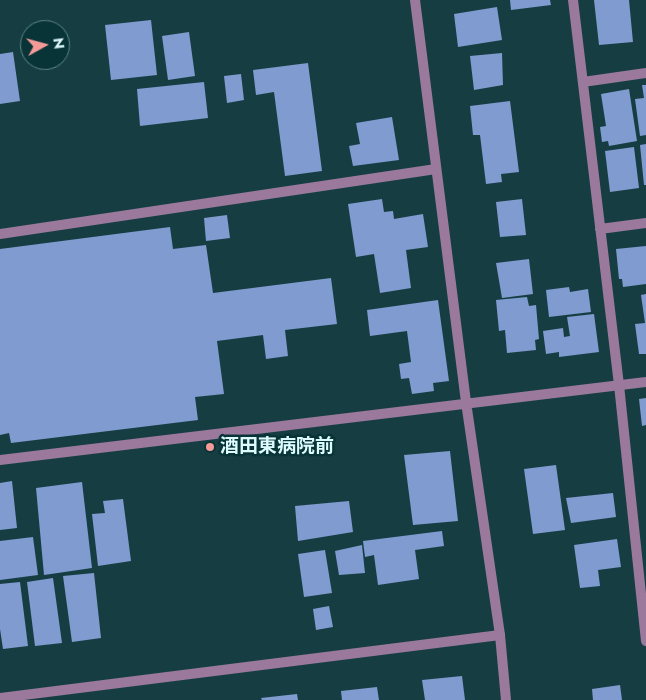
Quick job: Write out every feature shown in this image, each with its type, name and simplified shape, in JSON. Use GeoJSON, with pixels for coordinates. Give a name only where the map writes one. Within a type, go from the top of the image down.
{"type":"FeatureCollection","features":[{"type":"Feature","properties":{"kind":"street"},"geometry":{"type":"LineString","coordinates":[[415,0],[466,402],[500,635],[506,700]]}},
{"type":"Feature","properties":{"kind":"street"},"geometry":{"type":"LineString","coordinates":[[573,0],[646,641]]}},
{"type":"Feature","properties":{"kind":"street"},"geometry":{"type":"LineString","coordinates":[[582,82],[646,73]]}},
{"type":"Feature","properties":{"kind":"street"},"geometry":{"type":"LineString","coordinates":[[0,234],[436,169]]}},
{"type":"Feature","properties":{"kind":"street"},"geometry":{"type":"LineString","coordinates":[[600,229],[646,223]]}},
{"type":"Feature","properties":{"kind":"street"},"geometry":{"type":"LineString","coordinates":[[0,460],[466,402],[646,382]]}},
{"type":"Feature","properties":{"kind":"street"},"geometry":{"type":"LineString","coordinates":[[635,534],[646,533]]}},
{"type":"Feature","properties":{"kind":"street"},"geometry":{"type":"LineString","coordinates":[[0,698],[500,635]]}},
{"type":"Feature","properties":{"kind":"building"},"geometry":{"type":"Polygon","coordinates":[[[510,0],[550,0],[551,5],[511,10],[510,0]]]}},
{"type":"Feature","properties":{"kind":"building"},"geometry":{"type":"Polygon","coordinates":[[[594,0],[629,0],[633,42],[599,45],[594,0]]]}},
{"type":"Feature","properties":{"kind":"building"},"geometry":{"type":"Polygon","coordinates":[[[497,7],[502,40],[458,47],[454,14],[497,7]]]}},
{"type":"Feature","properties":{"kind":"building"},"geometry":{"type":"Polygon","coordinates":[[[151,20],[157,75],[111,80],[105,25],[151,20]]]}},
{"type":"Feature","properties":{"kind":"building"},"geometry":{"type":"Polygon","coordinates":[[[189,32],[195,76],[168,80],[162,36],[189,32]]]}},
{"type":"Feature","properties":{"kind":"building"},"geometry":{"type":"Polygon","coordinates":[[[13,52],[20,101],[0,104],[0,54],[13,52]]]}},
{"type":"Feature","properties":{"kind":"building"},"geometry":{"type":"Polygon","coordinates":[[[502,53],[503,85],[474,90],[470,56],[502,53]]]}},
{"type":"Feature","properties":{"kind":"building"},"geometry":{"type":"Polygon","coordinates":[[[308,63],[322,171],[285,176],[274,92],[256,95],[253,70],[308,63]]]}},
{"type":"Feature","properties":{"kind":"building"},"geometry":{"type":"Polygon","coordinates":[[[241,74],[244,100],[227,103],[224,76],[241,74]]]}},
{"type":"Feature","properties":{"kind":"building"},"geometry":{"type":"Polygon","coordinates":[[[204,82],[208,118],[140,126],[137,89],[204,82]]]}},
{"type":"Feature","properties":{"kind":"building"},"geometry":{"type":"Polygon","coordinates":[[[642,85],[646,85],[646,135],[640,136],[635,99],[644,98],[642,85]]]}},
{"type":"Feature","properties":{"kind":"building"},"geometry":{"type":"Polygon","coordinates":[[[629,89],[637,141],[609,146],[608,141],[602,142],[600,127],[606,126],[601,94],[629,89]]]}},
{"type":"Feature","properties":{"kind":"building"},"geometry":{"type":"Polygon","coordinates":[[[510,101],[519,172],[501,174],[502,182],[486,184],[480,135],[473,135],[470,106],[510,101]]]}},
{"type":"Feature","properties":{"kind":"building"},"geometry":{"type":"Polygon","coordinates":[[[392,117],[399,160],[353,166],[349,146],[360,144],[356,123],[392,117]]]}},
{"type":"Feature","properties":{"kind":"building"},"geometry":{"type":"Polygon","coordinates":[[[646,144],[646,185],[644,185],[640,145],[646,144]]]}},
{"type":"Feature","properties":{"kind":"building"},"geometry":{"type":"Polygon","coordinates":[[[634,147],[639,188],[610,192],[605,151],[634,147]]]}},
{"type":"Feature","properties":{"kind":"building"},"geometry":{"type":"Polygon","coordinates":[[[382,199],[384,212],[393,211],[394,219],[423,214],[428,247],[406,250],[411,288],[380,293],[374,254],[356,257],[348,204],[382,199]]]}},
{"type":"Feature","properties":{"kind":"building"},"geometry":{"type":"Polygon","coordinates":[[[522,199],[526,235],[500,237],[496,202],[522,199]]]}},
{"type":"Feature","properties":{"kind":"building"},"geometry":{"type":"Polygon","coordinates":[[[227,215],[230,238],[206,241],[204,218],[227,215]]]}},
{"type":"Feature","properties":{"kind":"building"},"geometry":{"type":"Polygon","coordinates":[[[170,227],[173,249],[206,245],[213,293],[331,278],[337,324],[285,330],[288,356],[266,359],[263,335],[217,341],[224,394],[195,397],[198,420],[11,443],[9,433],[0,435],[0,249],[170,227]]]}},
{"type":"Feature","properties":{"kind":"building"},"geometry":{"type":"Polygon","coordinates":[[[646,246],[646,284],[623,287],[622,279],[619,279],[616,249],[646,246]]]}},
{"type":"Feature","properties":{"kind":"building"},"geometry":{"type":"Polygon","coordinates":[[[529,259],[533,294],[502,298],[496,263],[529,259]]]}},
{"type":"Feature","properties":{"kind":"building"},"geometry":{"type":"Polygon","coordinates":[[[569,287],[570,292],[588,289],[591,312],[549,317],[546,290],[569,287]]]}},
{"type":"Feature","properties":{"kind":"building"},"geometry":{"type":"Polygon","coordinates":[[[646,294],[646,354],[639,354],[635,324],[645,323],[641,295],[646,294]]]}},
{"type":"Feature","properties":{"kind":"building"},"geometry":{"type":"Polygon","coordinates":[[[527,297],[529,306],[536,305],[539,339],[535,340],[536,350],[507,353],[505,330],[499,331],[496,300],[527,297]]]}},
{"type":"Feature","properties":{"kind":"building"},"geometry":{"type":"Polygon","coordinates":[[[438,300],[449,381],[433,383],[434,391],[412,394],[409,378],[401,379],[399,364],[411,362],[407,331],[370,336],[367,310],[438,300]]]}},
{"type":"Feature","properties":{"kind":"building"},"geometry":{"type":"Polygon","coordinates":[[[594,314],[599,352],[559,357],[559,352],[546,354],[543,331],[563,328],[564,337],[570,336],[567,317],[594,314]]]}},
{"type":"Feature","properties":{"kind":"building"},"geometry":{"type":"Polygon","coordinates":[[[646,398],[646,425],[642,426],[639,399],[646,398]]]}},
{"type":"Feature","properties":{"kind":"building"},"geometry":{"type":"Polygon","coordinates":[[[450,451],[458,521],[413,525],[404,455],[450,451]]]}},
{"type":"Feature","properties":{"kind":"building"},"geometry":{"type":"Polygon","coordinates":[[[556,465],[565,530],[533,534],[524,469],[556,465]]]}},
{"type":"Feature","properties":{"kind":"building"},"geometry":{"type":"Polygon","coordinates":[[[12,481],[17,528],[0,530],[0,483],[12,481]]]}},
{"type":"Feature","properties":{"kind":"building"},"geometry":{"type":"Polygon","coordinates":[[[82,482],[92,568],[44,575],[36,488],[82,482]]]}},
{"type":"Feature","properties":{"kind":"building"},"geometry":{"type":"Polygon","coordinates":[[[613,493],[616,517],[571,523],[566,498],[613,493]]]}},
{"type":"Feature","properties":{"kind":"building"},"geometry":{"type":"Polygon","coordinates":[[[123,499],[131,561],[98,566],[92,514],[105,513],[103,501],[123,499]]]}},
{"type":"Feature","properties":{"kind":"building"},"geometry":{"type":"Polygon","coordinates":[[[349,501],[353,532],[298,541],[295,506],[349,501]]]}},
{"type":"Feature","properties":{"kind":"building"},"geometry":{"type":"Polygon","coordinates":[[[442,531],[444,546],[415,550],[419,579],[378,585],[374,555],[365,557],[363,541],[442,531]]]}},
{"type":"Feature","properties":{"kind":"building"},"geometry":{"type":"Polygon","coordinates":[[[33,537],[38,575],[0,580],[0,541],[33,537]]]}},
{"type":"Feature","properties":{"kind":"building"},"geometry":{"type":"Polygon","coordinates":[[[617,539],[621,567],[598,570],[600,586],[580,588],[574,545],[617,539]]]}},
{"type":"Feature","properties":{"kind":"building"},"geometry":{"type":"Polygon","coordinates":[[[362,545],[365,573],[339,575],[335,551],[362,545]]]}},
{"type":"Feature","properties":{"kind":"building"},"geometry":{"type":"Polygon","coordinates":[[[325,550],[332,593],[304,597],[298,554],[325,550]]]}},
{"type":"Feature","properties":{"kind":"building"},"geometry":{"type":"Polygon","coordinates":[[[94,573],[101,638],[72,642],[63,576],[94,573]]]}},
{"type":"Feature","properties":{"kind":"building"},"geometry":{"type":"Polygon","coordinates":[[[53,578],[62,643],[35,646],[27,582],[53,578]]]}},
{"type":"Feature","properties":{"kind":"building"},"geometry":{"type":"Polygon","coordinates":[[[20,582],[28,646],[3,649],[0,629],[0,584],[20,582]]]}},
{"type":"Feature","properties":{"kind":"building"},"geometry":{"type":"Polygon","coordinates":[[[329,606],[333,627],[316,630],[313,609],[329,606]]]}},
{"type":"Feature","properties":{"kind":"building"},"geometry":{"type":"Polygon","coordinates":[[[462,676],[465,700],[425,700],[422,680],[462,676]]]}},
{"type":"Feature","properties":{"kind":"building"},"geometry":{"type":"Polygon","coordinates":[[[620,685],[622,700],[593,700],[592,689],[620,685]]]}},
{"type":"Feature","properties":{"kind":"building"},"geometry":{"type":"Polygon","coordinates":[[[377,687],[379,700],[342,700],[341,691],[377,687]]]}},
{"type":"Feature","properties":{"kind":"building"},"geometry":{"type":"Polygon","coordinates":[[[297,694],[298,700],[262,700],[261,698],[297,694]]]}},
{"type":"Feature","properties":{"kind":"place","name":"酒田東病院前"},"geometry":{"type":"Point","coordinates":[210,447]}}]}
